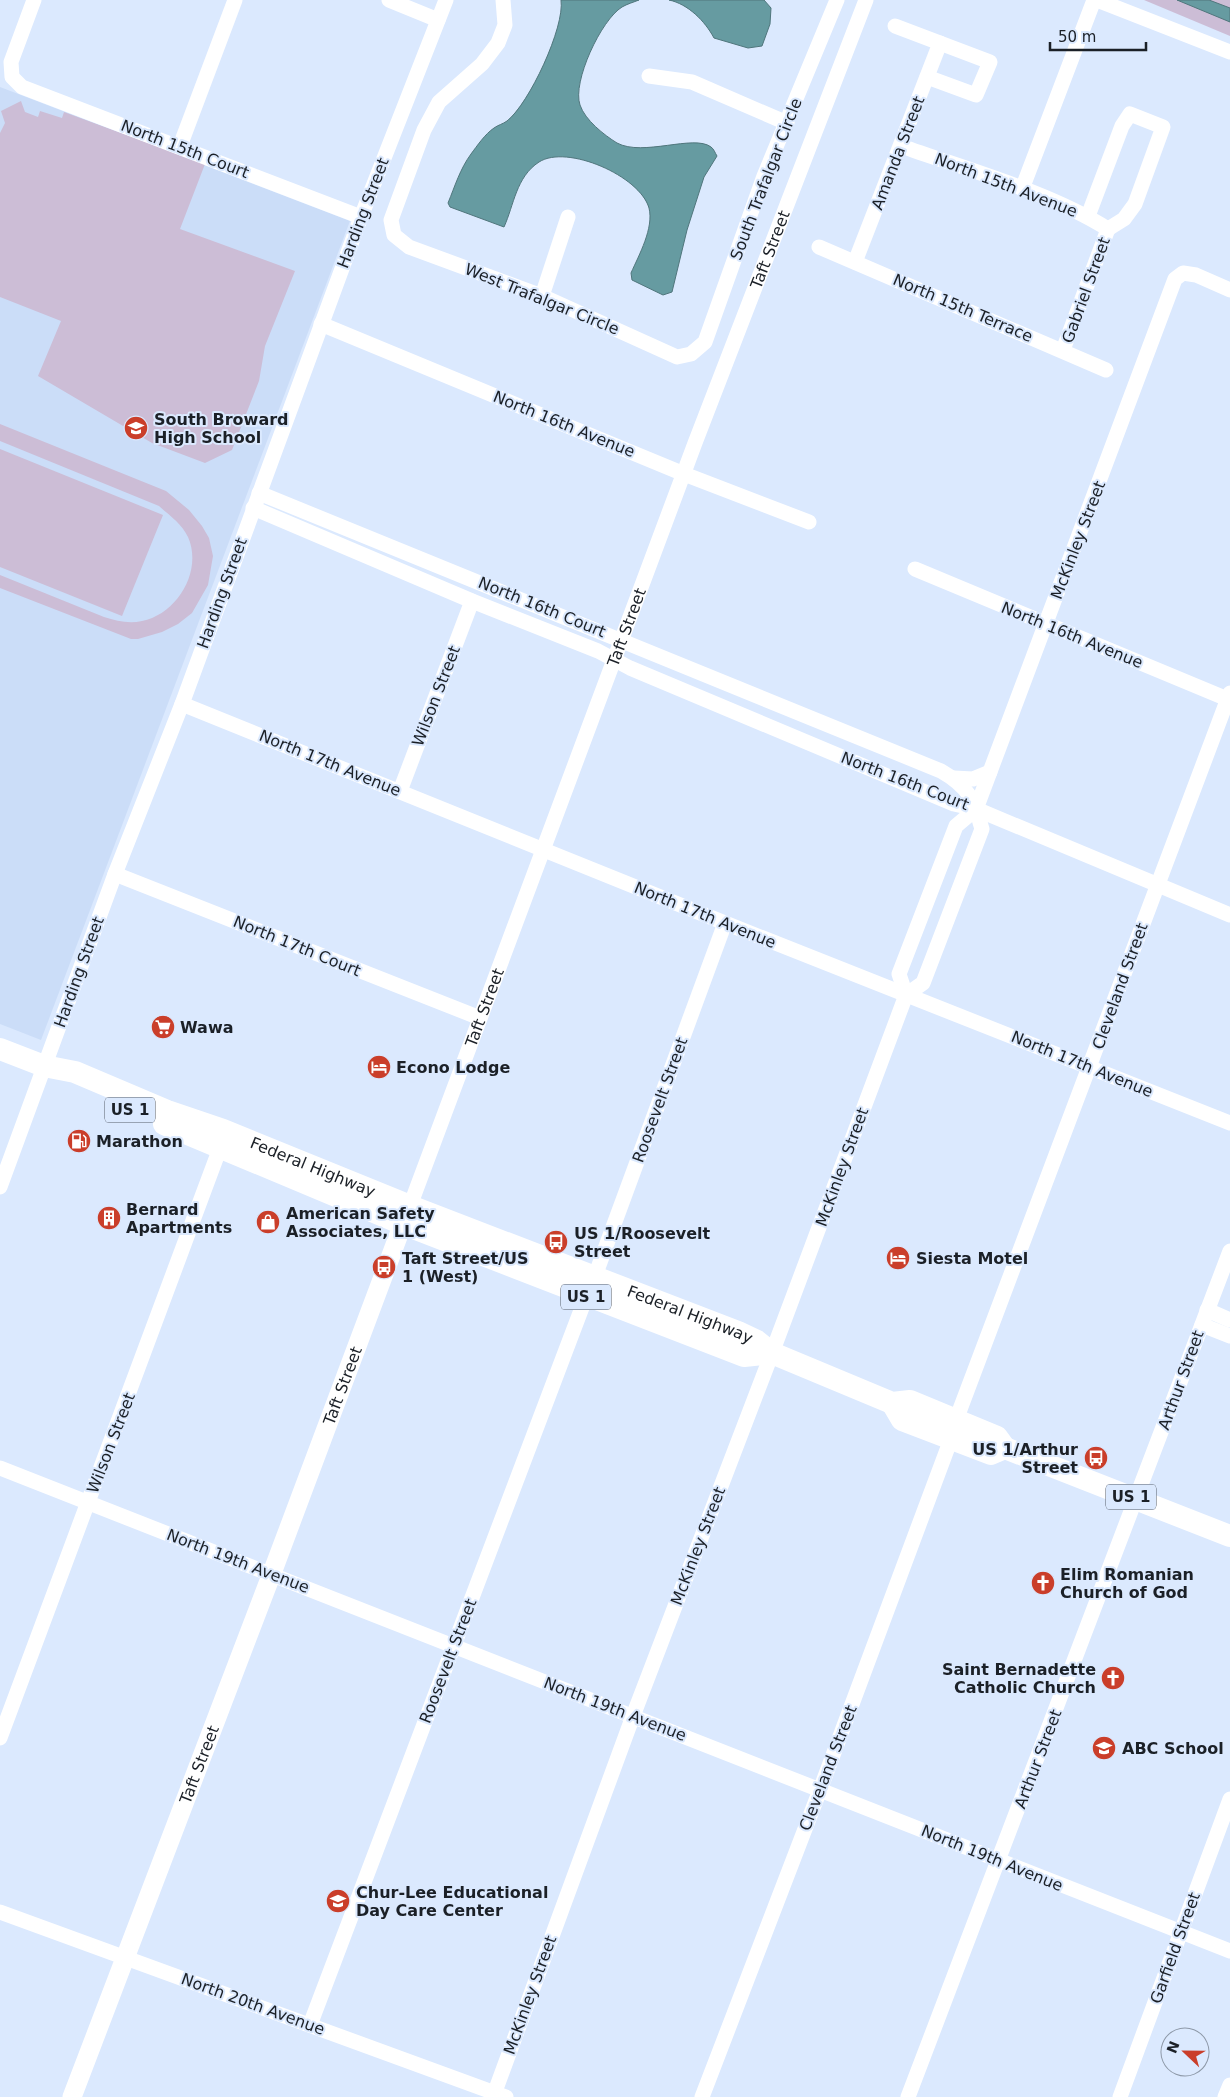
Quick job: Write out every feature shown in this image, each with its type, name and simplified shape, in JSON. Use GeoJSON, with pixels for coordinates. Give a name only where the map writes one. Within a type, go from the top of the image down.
{"type":"FeatureCollection","features":[{"type":"Feature","properties":{"kind":"main road","name":"Federal Highway"},"geometry":{"type":"LineString","coordinates":[[0,1049],[44,1066],[75,1072],[168,1111],[223,1130],[406,1215]]}},
{"type":"Feature","properties":{"kind":"main road","name":"Federal Highway"},"geometry":{"type":"LineString","coordinates":[[44,1066],[71,1086],[220,1148],[406,1215],[590,1286],[744,1356],[772,1354],[892,1403],[902,1420],[954,1429],[991,1454],[1005,1448],[1137,1499]]}},
{"type":"Feature","properties":{"kind":"main road","name":"US 1"},"geometry":{"type":"LineString","coordinates":[[1137,1499],[1230,1536]]}},
{"type":"Feature","properties":{"kind":"street","name":"North 15th Court"},"geometry":{"type":"LineString","coordinates":[[34,0],[11,62],[12,77],[22,87],[361,217]]}},
{"type":"Feature","properties":{"kind":"street"},"geometry":{"type":"LineString","coordinates":[[180,146],[235,0]]}},
{"type":"Feature","properties":{"kind":"street"},"geometry":{"type":"LineString","coordinates":[[389,0],[438,20]]}},
{"type":"Feature","properties":{"kind":"street","name":"Harding Street"},"geometry":{"type":"LineString","coordinates":[[0,1187],[115,874],[182,704],[361,217],[446,0]]}},
{"type":"Feature","properties":{"kind":"street","name":"West Trafalgar Circle"},"geometry":{"type":"LineString","coordinates":[[503,0],[505,25],[498,44],[482,64],[439,102],[424,130],[391,220],[394,236],[408,247],[542,296],[677,357],[691,354]]}},
{"type":"Feature","properties":{"kind":"street","name":"South Trafalgar Circle"},"geometry":{"type":"LineString","coordinates":[[691,354],[705,342],[764,176],[837,0]]}},
{"type":"Feature","properties":{"kind":"street","name":"Taft Street"},"geometry":{"type":"LineString","coordinates":[[72,2097],[272,1574],[542,848],[866,0]]}},
{"type":"Feature","properties":{"kind":"street"},"geometry":{"type":"LineString","coordinates":[[1022,189],[1095,0],[1230,52]]}},
{"type":"Feature","properties":{"kind":"street"},"geometry":{"type":"LineString","coordinates":[[895,26],[990,62],[976,95],[927,77]]}},
{"type":"Feature","properties":{"kind":"street","name":"Amanda Street"},"geometry":{"type":"LineString","coordinates":[[856,262],[940,43]]}},
{"type":"Feature","properties":{"kind":"street"},"geometry":{"type":"LineString","coordinates":[[649,76],[692,82],[787,123]]}},
{"type":"Feature","properties":{"kind":"street"},"geometry":{"type":"LineString","coordinates":[[1088,216],[1122,126],[1130,114],[1163,127],[1135,204],[1124,218],[1108,229]]}},
{"type":"Feature","properties":{"kind":"street","name":"North 15th Avenue"},"geometry":{"type":"LineString","coordinates":[[901,146],[1022,189],[1088,216],[1108,229]]}},
{"type":"Feature","properties":{"kind":"street"},"geometry":{"type":"LineString","coordinates":[[542,296],[568,217]]}},
{"type":"Feature","properties":{"kind":"street","name":"Gabriel Street"},"geometry":{"type":"LineString","coordinates":[[1063,350],[1108,229]]}},
{"type":"Feature","properties":{"kind":"street","name":"North 15th Terrace"},"geometry":{"type":"LineString","coordinates":[[819,247],[1106,370]]}},
{"type":"Feature","properties":{"kind":"street","name":"McKinley Street"},"geometry":{"type":"LineString","coordinates":[[906,995],[899,974],[956,826],[976,809],[1175,279],[1183,273],[1196,275],[1230,290]]}},
{"type":"Feature","properties":{"kind":"street","name":"North 16th Avenue"},"geometry":{"type":"LineString","coordinates":[[321,324],[684,474],[809,522]]}},
{"type":"Feature","properties":{"kind":"street","name":"North 16th Court"},"geometry":{"type":"LineString","coordinates":[[259,493],[941,771],[954,778],[966,789],[976,809]]}},
{"type":"Feature","properties":{"kind":"street","name":"North 16th Court"},"geometry":{"type":"LineString","coordinates":[[253,508],[472,601],[615,658],[630,668],[946,800],[976,809],[1230,915]]}},
{"type":"Feature","properties":{"kind":"street","name":"North 16th Avenue"},"geometry":{"type":"LineString","coordinates":[[915,569],[1229,697]]}},
{"type":"Feature","properties":{"kind":"street","name":"Wilson Street"},"geometry":{"type":"LineString","coordinates":[[400,790],[472,601]]}},
{"type":"Feature","properties":{"kind":"street","name":"Cleveland Street"},"geometry":{"type":"LineString","coordinates":[[702,2097],[820,1790],[1229,697]]}},
{"type":"Feature","properties":{"kind":"street","name":"North 17th Avenue"},"geometry":{"type":"LineString","coordinates":[[182,704],[400,790],[725,923],[1230,1123]]}},
{"type":"Feature","properties":{"kind":"street"},"geometry":{"type":"LineString","coordinates":[[954,778],[973,779],[990,772]]}},
{"type":"Feature","properties":{"kind":"street","name":"McKinley Street"},"geometry":{"type":"LineString","coordinates":[[498,2096],[633,1716],[772,1354],[906,995],[923,983],[982,829],[976,809]]}},
{"type":"Feature","properties":{"kind":"street","name":"North 17th Court"},"geometry":{"type":"LineString","coordinates":[[115,874],[480,1018]]}},
{"type":"Feature","properties":{"kind":"street","name":"Roosevelt Street"},"geometry":{"type":"LineString","coordinates":[[310,2026],[725,923]]}},
{"type":"Feature","properties":{"kind":"street","name":"Wilson Street"},"geometry":{"type":"LineString","coordinates":[[0,1738],[220,1148]]}},
{"type":"Feature","properties":{"kind":"street","name":"Arthur Street"},"geometry":{"type":"LineString","coordinates":[[908,2097],[1230,1251]]}},
{"type":"Feature","properties":{"kind":"street"},"geometry":{"type":"LineString","coordinates":[[1207,1310],[1230,1320]]}},
{"type":"Feature","properties":{"kind":"street"},"geometry":{"type":"LineString","coordinates":[[1202,1325],[1230,1336]]}},
{"type":"Feature","properties":{"kind":"street","name":"North 19th Avenue"},"geometry":{"type":"LineString","coordinates":[[0,1468],[1230,1951]]}},
{"type":"Feature","properties":{"kind":"street","name":"Garfield Street"},"geometry":{"type":"LineString","coordinates":[[1120,2097],[1230,1799]]}},
{"type":"Feature","properties":{"kind":"street","name":"North 20th Avenue"},"geometry":{"type":"LineString","coordinates":[[0,1912],[125,1956],[498,2096]]}},
{"type":"Feature","properties":{"kind":"street"},"geometry":{"type":"LineString","coordinates":[[1225,2097],[1230,2085]]}},
{"type":"Feature","properties":{"kind":"shaded area"},"geometry":{"type":"Polygon","coordinates":[[[561,0],[639,0],[622,7],[614,14],[597,38],[584,67],[580,82],[580,105],[582,111],[596,127],[617,143],[628,147],[703,144],[712,148],[717,156],[704,177],[687,230],[672,292],[663,295],[632,280],[631,273],[648,233],[649,208],[643,196],[632,185],[601,166],[567,157],[551,157],[539,162],[531,168],[520,183],[504,227],[450,207],[448,203],[467,160],[481,140],[487,133],[507,121],[516,112],[535,82],[544,64],[557,28],[561,12],[561,0]]]}},
{"type":"Feature","properties":{"kind":"shaded area"},"geometry":{"type":"Polygon","coordinates":[[[669,0],[764,0],[771,8],[770,24],[762,46],[748,48],[714,38],[706,25],[695,14],[683,5],[669,0]]]}},
{"type":"Feature","properties":{"kind":"shaded area"},"geometry":{"type":"Polygon","coordinates":[[[1144,0],[1230,0],[1230,36],[1144,0]]]}},
{"type":"Feature","properties":{"kind":"shaded area"},"geometry":{"type":"Polygon","coordinates":[[[1177,0],[1209,0],[1230,8],[1230,22],[1177,0]]]}},
{"type":"Feature","properties":{"kind":"shaded area","name":"South Broward High School"},"geometry":{"type":"Polygon","coordinates":[[[0,87],[350,221],[41,1040],[0,1024],[0,87]]]}},
{"type":"Feature","properties":{"kind":"shaded area"},"geometry":{"type":"Polygon","coordinates":[[[21,101],[25,112],[38,117],[40,111],[62,118],[64,112],[205,164],[180,229],[295,271],[265,346],[259,381],[232,450],[205,463],[152,443],[38,376],[61,321],[0,297],[0,133],[5,123],[1,111],[21,101]]]}},
{"type":"Feature","properties":{"kind":"shaded area"},"geometry":{"type":"Polygon","coordinates":[[[0,424],[166,491],[189,510],[209,538],[213,556],[208,585],[192,613],[178,624],[162,632],[138,639],[131,639],[0,588],[0,575],[104,617],[123,622],[137,622],[155,617],[176,600],[184,589],[189,577],[192,550],[188,537],[182,528],[159,506],[0,441],[0,424]]]}},
{"type":"Feature","properties":{"kind":"shaded area"},"geometry":{"type":"Polygon","coordinates":[[[0,449],[163,515],[122,616],[0,567],[0,449]]]}},
{"type":"Feature","properties":{"kind":"place","name":"South Broward High School"},"geometry":{"type":"Point","coordinates":[136,428]}},
{"type":"Feature","properties":{"kind":"place","name":"Wawa"},"geometry":{"type":"Point","coordinates":[163,1027]}},
{"type":"Feature","properties":{"kind":"place","name":"Econo Lodge"},"geometry":{"type":"Point","coordinates":[379,1067]}},
{"type":"Feature","properties":{"kind":"place","name":"Marathon"},"geometry":{"type":"Point","coordinates":[79,1141]}},
{"type":"Feature","properties":{"kind":"place","name":"Bernard Apartments"},"geometry":{"type":"Point","coordinates":[109,1218]}},
{"type":"Feature","properties":{"kind":"place","name":"American Safety Associates, LLC"},"geometry":{"type":"Point","coordinates":[268,1222]}},
{"type":"Feature","properties":{"kind":"place","name":"US 1/Roosevelt Street"},"geometry":{"type":"Point","coordinates":[556,1242]}},
{"type":"Feature","properties":{"kind":"place","name":"Siesta Motel"},"geometry":{"type":"Point","coordinates":[898,1258]}},
{"type":"Feature","properties":{"kind":"place","name":"Taft Street/US 1 (West)"},"geometry":{"type":"Point","coordinates":[384,1267]}},
{"type":"Feature","properties":{"kind":"place","name":"US 1/Arthur Street"},"geometry":{"type":"Point","coordinates":[1096,1458]}},
{"type":"Feature","properties":{"kind":"place","name":"Elim Romanian Church of God"},"geometry":{"type":"Point","coordinates":[1043,1583]}},
{"type":"Feature","properties":{"kind":"place","name":"Saint Bernadette Catholic Church"},"geometry":{"type":"Point","coordinates":[1113,1678]}},
{"type":"Feature","properties":{"kind":"place","name":"ABC School"},"geometry":{"type":"Point","coordinates":[1104,1748]}},
{"type":"Feature","properties":{"kind":"place","name":"Chur-Lee Educational Day Care Center"},"geometry":{"type":"Point","coordinates":[338,1901]}}]}
